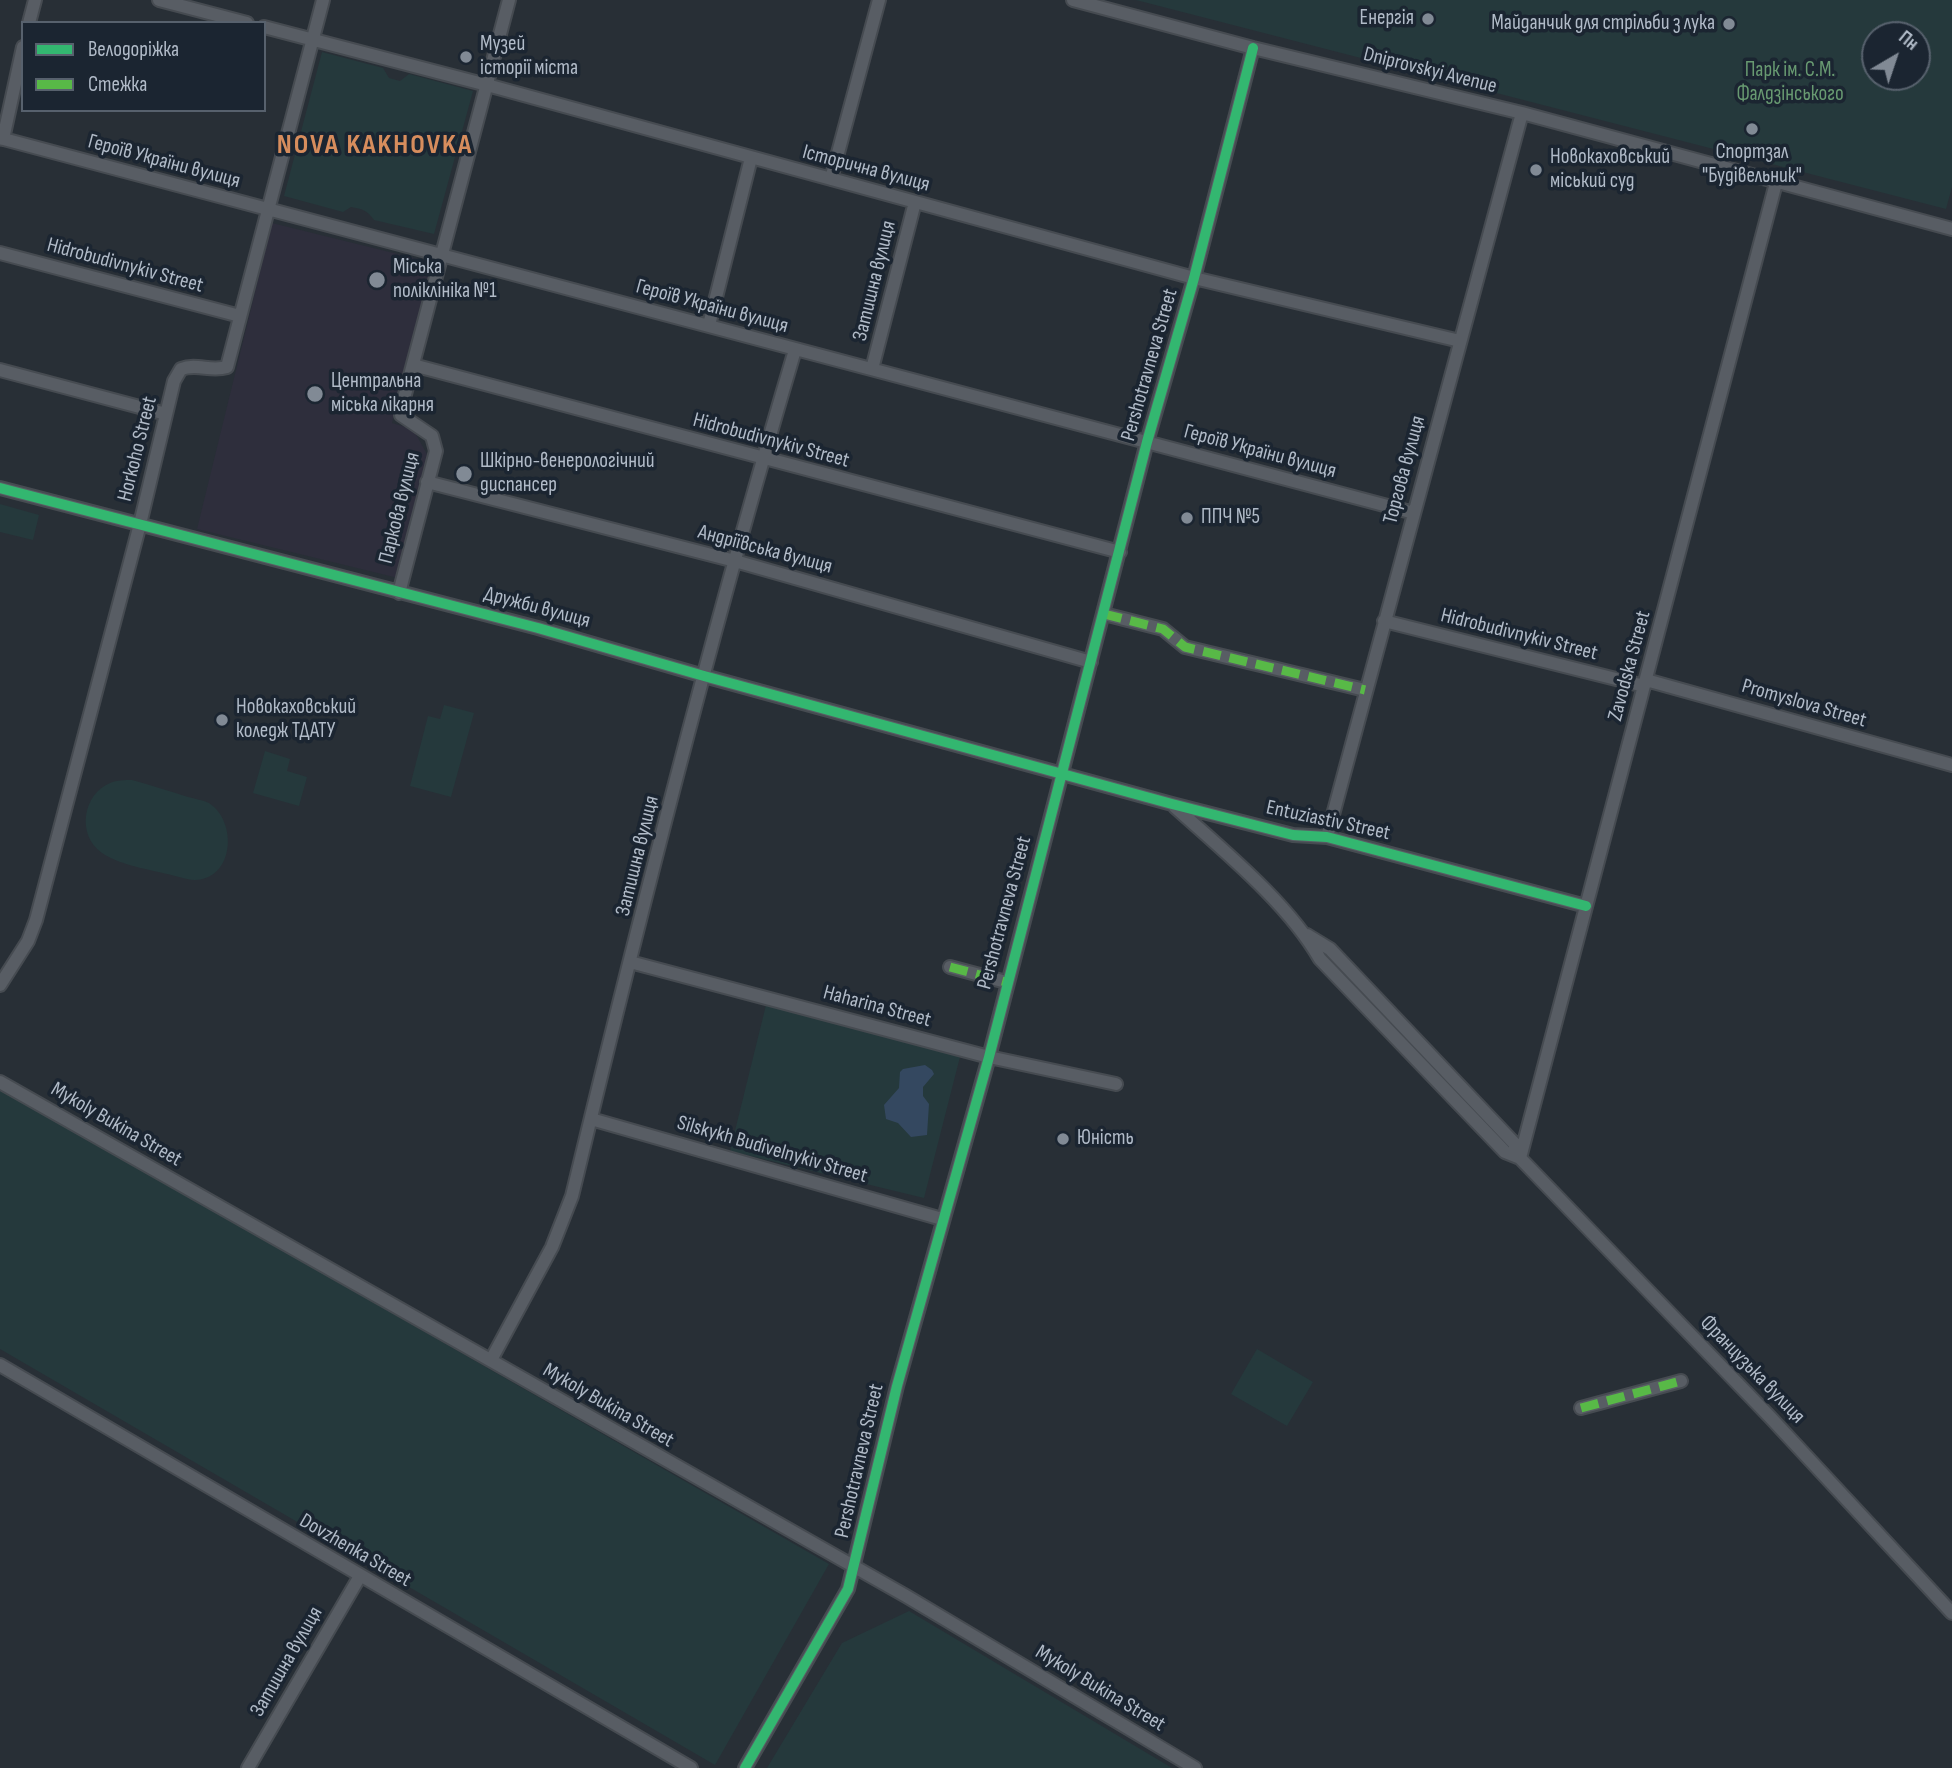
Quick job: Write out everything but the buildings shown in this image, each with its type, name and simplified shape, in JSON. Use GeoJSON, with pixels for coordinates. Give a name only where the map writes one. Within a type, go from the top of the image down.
{"type":"FeatureCollection","features":[{"type":"Feature","properties":{"kind":"street"},"geometry":{"type":"LineString","coordinates":[[30,21],[35,0]]}},
{"type":"Feature","properties":{"kind":"street"},"geometry":{"type":"LineString","coordinates":[[159,0],[239,21]]}},
{"type":"Feature","properties":{"kind":"street","name":"Horkoho Street"},"geometry":{"type":"LineString","coordinates":[[0,985],[28,941],[36,920],[140,524],[174,382],[181,369],[191,365],[218,370],[226,367],[323,0]]}},
{"type":"Feature","properties":{"kind":"street","name":"Паркова вулиця"},"geometry":{"type":"LineString","coordinates":[[399,593],[436,451],[432,436],[401,415],[402,402],[509,0]]}},
{"type":"Feature","properties":{"kind":"street"},"geometry":{"type":"LineString","coordinates":[[831,179],[879,0]]}},
{"type":"Feature","properties":{"kind":"street","name":"Dniprovskyi Avenue"},"geometry":{"type":"LineString","coordinates":[[1073,0],[1253,48],[1522,113],[1952,229]]}},
{"type":"Feature","properties":{"kind":"street","name":"Історична вулиця"},"geometry":{"type":"LineString","coordinates":[[266,28],[487,85],[1194,278],[1460,341]]}},
{"type":"Feature","properties":{"kind":"street","name":"Pershotravneva Street"},"geometry":{"type":"LineString","coordinates":[[745,1768],[843,1601],[854,1567],[897,1386],[989,1057],[1006,982],[1147,442],[1194,278],[1253,48]]}},
{"type":"Feature","properties":{"kind":"street"},"geometry":{"type":"LineString","coordinates":[[1,138],[21,55]]}},
{"type":"Feature","properties":{"kind":"street","name":"Торгова вулиця"},"geometry":{"type":"LineString","coordinates":[[1327,837],[1364,690],[1522,113]]}},
{"type":"Feature","properties":{"kind":"street","name":"Героїв України вулиця"},"geometry":{"type":"LineString","coordinates":[[1,138],[1414,513]]}},
{"type":"Feature","properties":{"kind":"street"},"geometry":{"type":"LineString","coordinates":[[709,326],[751,158]]}},
{"type":"Feature","properties":{"kind":"street","name":"Zavodska Street"},"geometry":{"type":"LineString","coordinates":[[1520,1158],[1776,183]]}},
{"type":"Feature","properties":{"kind":"street","name":"Затишна вулиця"},"geometry":{"type":"LineString","coordinates":[[872,369],[915,202]]}},
{"type":"Feature","properties":{"kind":"street","name":"Hidrobudivnykiv Street"},"geometry":{"type":"LineString","coordinates":[[0,253],[240,316]]}},
{"type":"Feature","properties":{"kind":"street","name":"Затишна вулиця"},"geometry":{"type":"LineString","coordinates":[[491,1360],[552,1247],[572,1196],[704,676],[795,350]]}},
{"type":"Feature","properties":{"kind":"street","name":"Hidrobudivnykiv Street"},"geometry":{"type":"LineString","coordinates":[[413,365],[1120,552]]}},
{"type":"Feature","properties":{"kind":"street"},"geometry":{"type":"LineString","coordinates":[[0,370],[166,414]]}},
{"type":"Feature","properties":{"kind":"street","name":"Андріївська вулиця"},"geometry":{"type":"LineString","coordinates":[[427,482],[735,561],[1091,662]]}},
{"type":"Feature","properties":{"kind":"street","name":"Дружби вулиця"},"geometry":{"type":"LineString","coordinates":[[0,488],[538,628],[1062,773]]}},
{"type":"Feature","properties":{"kind":"street"},"geometry":{"type":"LineString","coordinates":[[1104,614],[1163,629],[1185,647],[1364,690]]}},
{"type":"Feature","properties":{"kind":"street","name":"Hidrobudivnykiv Street"},"geometry":{"type":"LineString","coordinates":[[1384,621],[1645,683]]}},
{"type":"Feature","properties":{"kind":"street","name":"Promyslova Street"},"geometry":{"type":"LineString","coordinates":[[1645,683],[1952,765]]}},
{"type":"Feature","properties":{"kind":"street","name":"Entuziastiv Street"},"geometry":{"type":"LineString","coordinates":[[1062,773],[1293,835],[1327,837],[1586,906]]}},
{"type":"Feature","properties":{"kind":"street","name":"Французька вулиця"},"geometry":{"type":"LineString","coordinates":[[1172,804],[1246,872],[1307,935],[1321,959],[1426,1070],[1505,1152],[1520,1158],[1762,1408],[1952,1613]]}},
{"type":"Feature","properties":{"kind":"street","name":"Haharina Street"},"geometry":{"type":"LineString","coordinates":[[630,962],[989,1057],[1116,1084]]}},
{"type":"Feature","properties":{"kind":"street"},"geometry":{"type":"LineString","coordinates":[[950,967],[1006,982]]}},
{"type":"Feature","properties":{"kind":"street","name":"Mykoly Bukina Street"},"geometry":{"type":"LineString","coordinates":[[0,1082],[854,1567],[1195,1768]]}},
{"type":"Feature","properties":{"kind":"street","name":"Silskykh Budivelnykiv Street"},"geometry":{"type":"LineString","coordinates":[[591,1119],[942,1219]]}},
{"type":"Feature","properties":{"kind":"street","name":"Dovzhenka Street"},"geometry":{"type":"LineString","coordinates":[[0,1365],[691,1768]]}},
{"type":"Feature","properties":{"kind":"street"},"geometry":{"type":"LineString","coordinates":[[1581,1408],[1681,1381]]}},
{"type":"Feature","properties":{"kind":"street","name":"Затишна вулиця"},"geometry":{"type":"LineString","coordinates":[[248,1768],[360,1576]]}},
{"type":"Feature","properties":{"kind":"shaded area","name":"Центральна міська лікарня"},"geometry":{"type":"Polygon","coordinates":[[[272,223],[434,263],[392,423],[413,429],[428,456],[398,578],[197,529],[272,223]]]}},
{"type":"Feature","properties":{"kind":"green space","name":"Парк ім. С.М. Фалдзінського"},"geometry":{"type":"Polygon","coordinates":[[[1136,0],[1952,0],[1952,187],[1946,209],[1136,0]]]}},
{"type":"Feature","properties":{"kind":"green space"},"geometry":{"type":"Polygon","coordinates":[[[322,52],[383,68],[389,78],[400,81],[409,74],[473,91],[434,234],[374,220],[367,212],[358,208],[351,207],[343,212],[284,196],[322,52]]]}},
{"type":"Feature","properties":{"kind":"green space"},"geometry":{"type":"Polygon","coordinates":[[[0,504],[39,515],[33,540],[0,532],[0,504]]]}},
{"type":"Feature","properties":{"kind":"green space"},"geometry":{"type":"Polygon","coordinates":[[[444,705],[474,713],[451,797],[410,786],[428,716],[440,719],[444,705]]]}},
{"type":"Feature","properties":{"kind":"green space"},"geometry":{"type":"Polygon","coordinates":[[[265,751],[290,759],[287,771],[307,777],[299,806],[253,793],[265,751]]]}},
{"type":"Feature","properties":{"kind":"green space"},"geometry":{"type":"Polygon","coordinates":[[[132,780],[207,802],[218,812],[225,823],[228,848],[218,870],[208,877],[189,879],[120,862],[102,853],[94,845],[88,836],[86,815],[94,796],[110,783],[132,780]]]}},
{"type":"Feature","properties":{"kind":"green space"},"geometry":{"type":"Polygon","coordinates":[[[767,1001],[961,1053],[924,1198],[730,1151],[767,1001]]]}},
{"type":"Feature","properties":{"kind":"green space"},"geometry":{"type":"Polygon","coordinates":[[[0,1088],[829,1564],[715,1765],[0,1349],[0,1088]]]}},
{"type":"Feature","properties":{"kind":"green space"},"geometry":{"type":"Polygon","coordinates":[[[1257,1349],[1313,1382],[1287,1426],[1231,1394],[1257,1349]]]}},
{"type":"Feature","properties":{"kind":"green space"},"geometry":{"type":"Polygon","coordinates":[[[909,1611],[1172,1768],[767,1768],[842,1643],[909,1611]]]}},
{"type":"Feature","properties":{"kind":"water"},"geometry":{"type":"Polygon","coordinates":[[[925,1065],[934,1074],[923,1087],[923,1096],[929,1104],[927,1135],[911,1137],[898,1123],[886,1119],[884,1105],[899,1088],[900,1072],[903,1069],[925,1065]]]}},
{"type":"Feature","properties":{"kind":"marked path"},"geometry":{"type":"LineString","coordinates":[[1104,614],[1163,629],[1185,647],[1365,690]]}},
{"type":"Feature","properties":{"kind":"marked path"},"geometry":{"type":"LineString","coordinates":[[950,967],[1006,982]]}},
{"type":"Feature","properties":{"kind":"marked path"},"geometry":{"type":"LineString","coordinates":[[1581,1408],[1681,1381]]}},
{"type":"Feature","properties":{"kind":"cycle path"},"geometry":{"type":"LineString","coordinates":[[745,1768],[848,1589],[897,1386],[989,1057],[1147,442],[1194,278],[1253,48]]}},
{"type":"Feature","properties":{"kind":"cycle path"},"geometry":{"type":"LineString","coordinates":[[0,488],[538,628],[1172,804],[1293,835],[1327,837],[1586,906]]}},
{"type":"Feature","properties":{"kind":"place","name":"Енергія"},"geometry":{"type":"Point","coordinates":[1428,19]}},
{"type":"Feature","properties":{"kind":"place","name":"Майданчик для стрільби з лука"},"geometry":{"type":"Point","coordinates":[1729,24]}},
{"type":"Feature","properties":{"kind":"place","name":"Музей історії міста"},"geometry":{"type":"Point","coordinates":[466,57]}},
{"type":"Feature","properties":{"kind":"place","name":"Спортзал \"Будівельник\""},"geometry":{"type":"Point","coordinates":[1752,129]}},
{"type":"Feature","properties":{"kind":"place","name":"Новокаховський міський суд"},"geometry":{"type":"Point","coordinates":[1536,170]}},
{"type":"Feature","properties":{"kind":"place","name":"Міська поліклініка №1"},"geometry":{"type":"Point","coordinates":[377,280]}},
{"type":"Feature","properties":{"kind":"place","name":"Центральна міська лікарня"},"geometry":{"type":"Point","coordinates":[315,394]}},
{"type":"Feature","properties":{"kind":"place","name":"Шкірно-венерологічний диспансер"},"geometry":{"type":"Point","coordinates":[464,474]}},
{"type":"Feature","properties":{"kind":"place","name":"ППЧ №5"},"geometry":{"type":"Point","coordinates":[1187,518]}},
{"type":"Feature","properties":{"kind":"place","name":"Новокаховський коледж ТДАТУ"},"geometry":{"type":"Point","coordinates":[222,720]}},
{"type":"Feature","properties":{"kind":"place","name":"Юність"},"geometry":{"type":"Point","coordinates":[1063,1139]}},
{"type":"Feature","properties":{"kind":"district","name":"NOVA KAKHOVKA"},"geometry":{"type":"Point","coordinates":[375,146]}}]}
